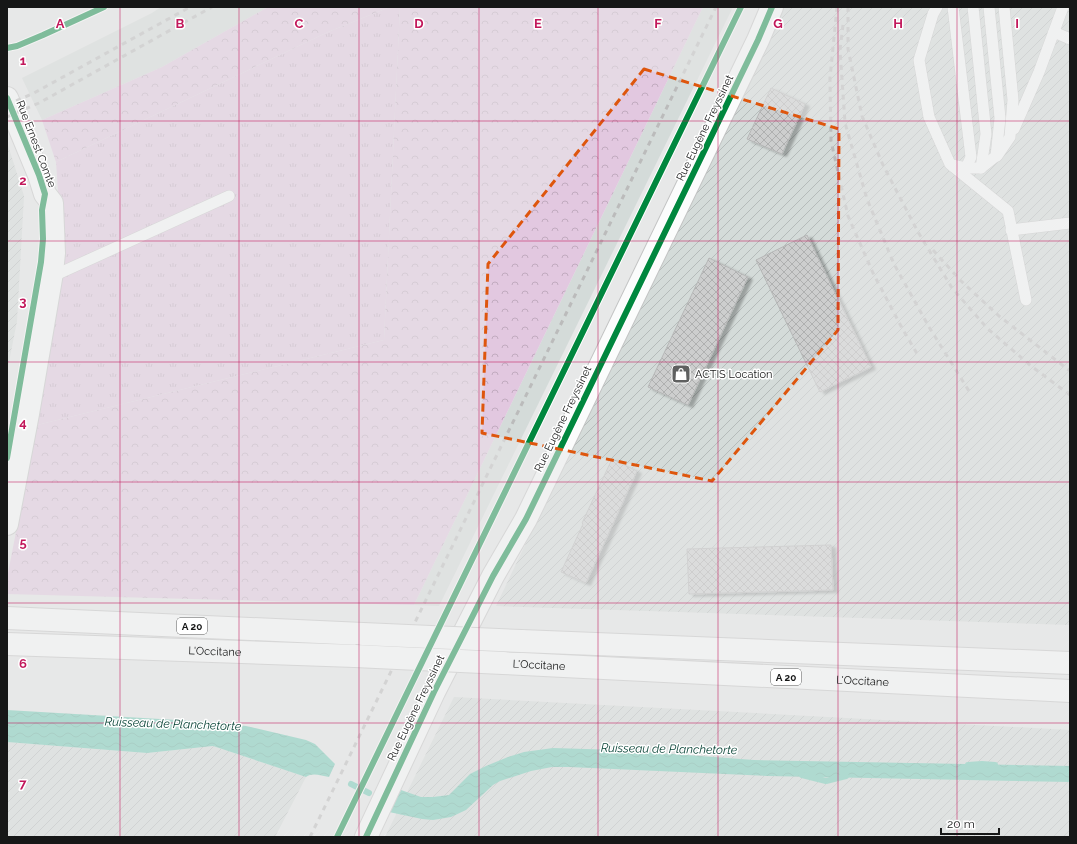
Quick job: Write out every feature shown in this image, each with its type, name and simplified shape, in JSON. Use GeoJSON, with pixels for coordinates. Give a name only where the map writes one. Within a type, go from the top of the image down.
{"type":"FeatureCollection","features":[{"type":"Feature","properties":{"kind":"main road","name":"Rue Eugène Freyssinet"},"geometry":{"type":"LineString","coordinates":[[366,837],[434,692],[493,576],[526,519],[758,40],[772,7]]}},
{"type":"Feature","properties":{"kind":"main road","name":"Rue Ernest Comte"},"geometry":{"type":"LineString","coordinates":[[7,98],[39,175],[45,194],[52,202],[54,253],[29,406],[7,524]]}},
{"type":"Feature","properties":{"kind":"main road","name":"Rue Ernest Comte"},"geometry":{"type":"LineString","coordinates":[[7,458],[41,262],[43,238],[42,210],[45,194]]}},
{"type":"Feature","properties":{"kind":"main road","name":"L'Occitane"},"geometry":{"type":"LineString","coordinates":[[14,619],[1070,663]]}},
{"type":"Feature","properties":{"kind":"main road","name":"L'Occitane"},"geometry":{"type":"LineString","coordinates":[[7,644],[356,656],[1070,691]]}},
{"type":"Feature","properties":{"kind":"lane"},"geometry":{"type":"LineString","coordinates":[[937,7],[932,14],[919,60],[929,117],[950,164],[1008,211],[1026,300]]}},
{"type":"Feature","properties":{"kind":"lane"},"geometry":{"type":"LineString","coordinates":[[954,7],[971,157],[966,168]]}},
{"type":"Feature","properties":{"kind":"lane"},"geometry":{"type":"LineString","coordinates":[[972,7],[986,134],[981,168]]}},
{"type":"Feature","properties":{"kind":"lane"},"geometry":{"type":"LineString","coordinates":[[989,7],[1000,118],[996,156]]}},
{"type":"Feature","properties":{"kind":"lane"},"geometry":{"type":"LineString","coordinates":[[1004,7],[1013,100],[1010,137]]}},
{"type":"Feature","properties":{"kind":"lane"},"geometry":{"type":"LineString","coordinates":[[950,164],[966,168],[981,168],[996,156],[1010,137],[1039,72],[1063,7]]}},
{"type":"Feature","properties":{"kind":"lane"},"geometry":{"type":"LineString","coordinates":[[1054,32],[1070,39]]}},
{"type":"Feature","properties":{"kind":"lane"},"geometry":{"type":"LineString","coordinates":[[51,277],[229,196]]}},
{"type":"Feature","properties":{"kind":"lane"},"geometry":{"type":"LineString","coordinates":[[1011,230],[1070,223]]}},
{"type":"Feature","properties":{"kind":"highlighted area"},"geometry":{"type":"Polygon","coordinates":[[[644,69],[839,129],[838,330],[712,481],[482,433],[488,264],[644,69]]]}},
{"type":"Feature","properties":{"kind":"shaded area"},"geometry":{"type":"Polygon","coordinates":[[[161,7],[268,7],[162,67],[42,120],[22,78],[152,13],[161,7]]]}},
{"type":"Feature","properties":{"kind":"shaded area"},"geometry":{"type":"Polygon","coordinates":[[[703,7],[733,7],[439,606],[414,605],[703,7]]]}},
{"type":"Feature","properties":{"kind":"shaded area"},"geometry":{"type":"Polygon","coordinates":[[[782,7],[1070,7],[1070,625],[496,606],[782,7]]]}},
{"type":"Feature","properties":{"kind":"shaded area"},"geometry":{"type":"Polygon","coordinates":[[[7,142],[24,196],[17,321],[7,372],[7,142]]]}},
{"type":"Feature","properties":{"kind":"shaded area"},"geometry":{"type":"Polygon","coordinates":[[[454,697],[1070,730],[1070,837],[385,837],[454,697]]]}},
{"type":"Feature","properties":{"kind":"shaded area"},"geometry":{"type":"Polygon","coordinates":[[[7,742],[147,753],[213,746],[306,777],[275,837],[7,837],[7,742]]]}},
{"type":"Feature","properties":{"kind":"green space"},"geometry":{"type":"Polygon","coordinates":[[[268,7],[390,7],[328,32],[56,162],[42,120],[162,67],[268,7]]]}},
{"type":"Feature","properties":{"kind":"green space"},"geometry":{"type":"Polygon","coordinates":[[[390,7],[400,7],[384,340],[37,425],[63,263],[56,162],[328,32],[390,7]]]}},
{"type":"Feature","properties":{"kind":"green space"},"geometry":{"type":"Polygon","coordinates":[[[400,7],[703,7],[414,605],[7,594],[7,578],[37,425],[384,340],[400,7]]]}},
{"type":"Feature","properties":{"kind":"water"},"geometry":{"type":"Polygon","coordinates":[[[7,710],[211,722],[246,726],[306,740],[315,744],[335,764],[329,777],[314,775],[306,777],[213,746],[147,753],[7,742],[7,710]]]}},
{"type":"Feature","properties":{"kind":"water"},"geometry":{"type":"Polygon","coordinates":[[[553,748],[619,750],[754,760],[1070,766],[1070,782],[768,776],[552,767],[531,771],[500,781],[493,785],[466,810],[451,817],[433,820],[389,812],[401,790],[421,797],[449,795],[470,774],[486,766],[524,752],[553,748]]]}},
{"type":"Feature","properties":{"kind":"building"},"geometry":{"type":"Polygon","coordinates":[[[771,88],[805,104],[782,154],[747,139],[771,88]]]}},
{"type":"Feature","properties":{"kind":"building"},"geometry":{"type":"Polygon","coordinates":[[[807,235],[871,367],[820,392],[756,260],[807,235]]]}},
{"type":"Feature","properties":{"kind":"building"},"geometry":{"type":"Polygon","coordinates":[[[709,258],[748,277],[688,405],[648,387],[709,258]]]}},
{"type":"Feature","properties":{"kind":"building"},"geometry":{"type":"Polygon","coordinates":[[[612,459],[637,471],[586,583],[561,572],[612,459]]]}},
{"type":"Feature","properties":{"kind":"building"},"geometry":{"type":"Polygon","coordinates":[[[831,545],[833,590],[689,594],[687,549],[831,545]]]}},
{"type":"Feature","properties":{"kind":"waterway","name":"Ruisseau de Planchetorte"},"geometry":{"type":"LineString","coordinates":[[968,765],[995,765]]}},
{"type":"Feature","properties":{"kind":"waterway","name":"Ruisseau de Planchetorte"},"geometry":{"type":"LineString","coordinates":[[802,775],[826,781],[846,776]]}},
{"type":"Feature","properties":{"kind":"waterway","name":"Ruisseau de Planchetorte"},"geometry":{"type":"LineString","coordinates":[[351,784],[369,793]]}},
{"type":"Feature","properties":{"kind":"railway"},"geometry":{"type":"LineString","coordinates":[[7,105],[34,93],[190,7]]}},
{"type":"Feature","properties":{"kind":"railway"},"geometry":{"type":"LineString","coordinates":[[7,117],[39,103],[212,7]]}},
{"type":"Feature","properties":{"kind":"railway"},"geometry":{"type":"LineString","coordinates":[[310,837],[716,7]]}},
{"type":"Feature","properties":{"kind":"railway"},"geometry":{"type":"LineString","coordinates":[[837,7],[830,78],[831,141],[848,216],[873,273],[919,357]]}},
{"type":"Feature","properties":{"kind":"railway"},"geometry":{"type":"LineString","coordinates":[[848,7],[848,49],[862,116],[883,165],[918,232],[952,288],[988,329],[1031,366],[1070,395]]}},
{"type":"Feature","properties":{"kind":"railway"},"geometry":{"type":"LineString","coordinates":[[843,25],[840,50],[845,123],[867,199],[894,264],[929,327],[969,391]]}},
{"type":"Feature","properties":{"kind":"railway"},"geometry":{"type":"LineString","coordinates":[[933,250],[960,280],[999,316],[1070,371]]}},
{"type":"Feature","properties":{"kind":"cycle path"},"geometry":{"type":"LineString","coordinates":[[7,48],[17,46],[104,7]]}},
{"type":"Feature","properties":{"kind":"cycle path"},"geometry":{"type":"LineString","coordinates":[[337,837],[741,7]]}},
{"type":"Feature","properties":{"kind":"cycle path"},"geometry":{"type":"LineString","coordinates":[[366,837],[434,692],[493,576],[526,519],[758,40],[772,7]]}},
{"type":"Feature","properties":{"kind":"cycle path"},"geometry":{"type":"LineString","coordinates":[[7,98],[39,175],[45,194],[42,210],[43,239],[41,262],[7,458]]}},
{"type":"Feature","properties":{"kind":"place","name":"ACTIS Location"},"geometry":{"type":"Point","coordinates":[681,374]}}]}
